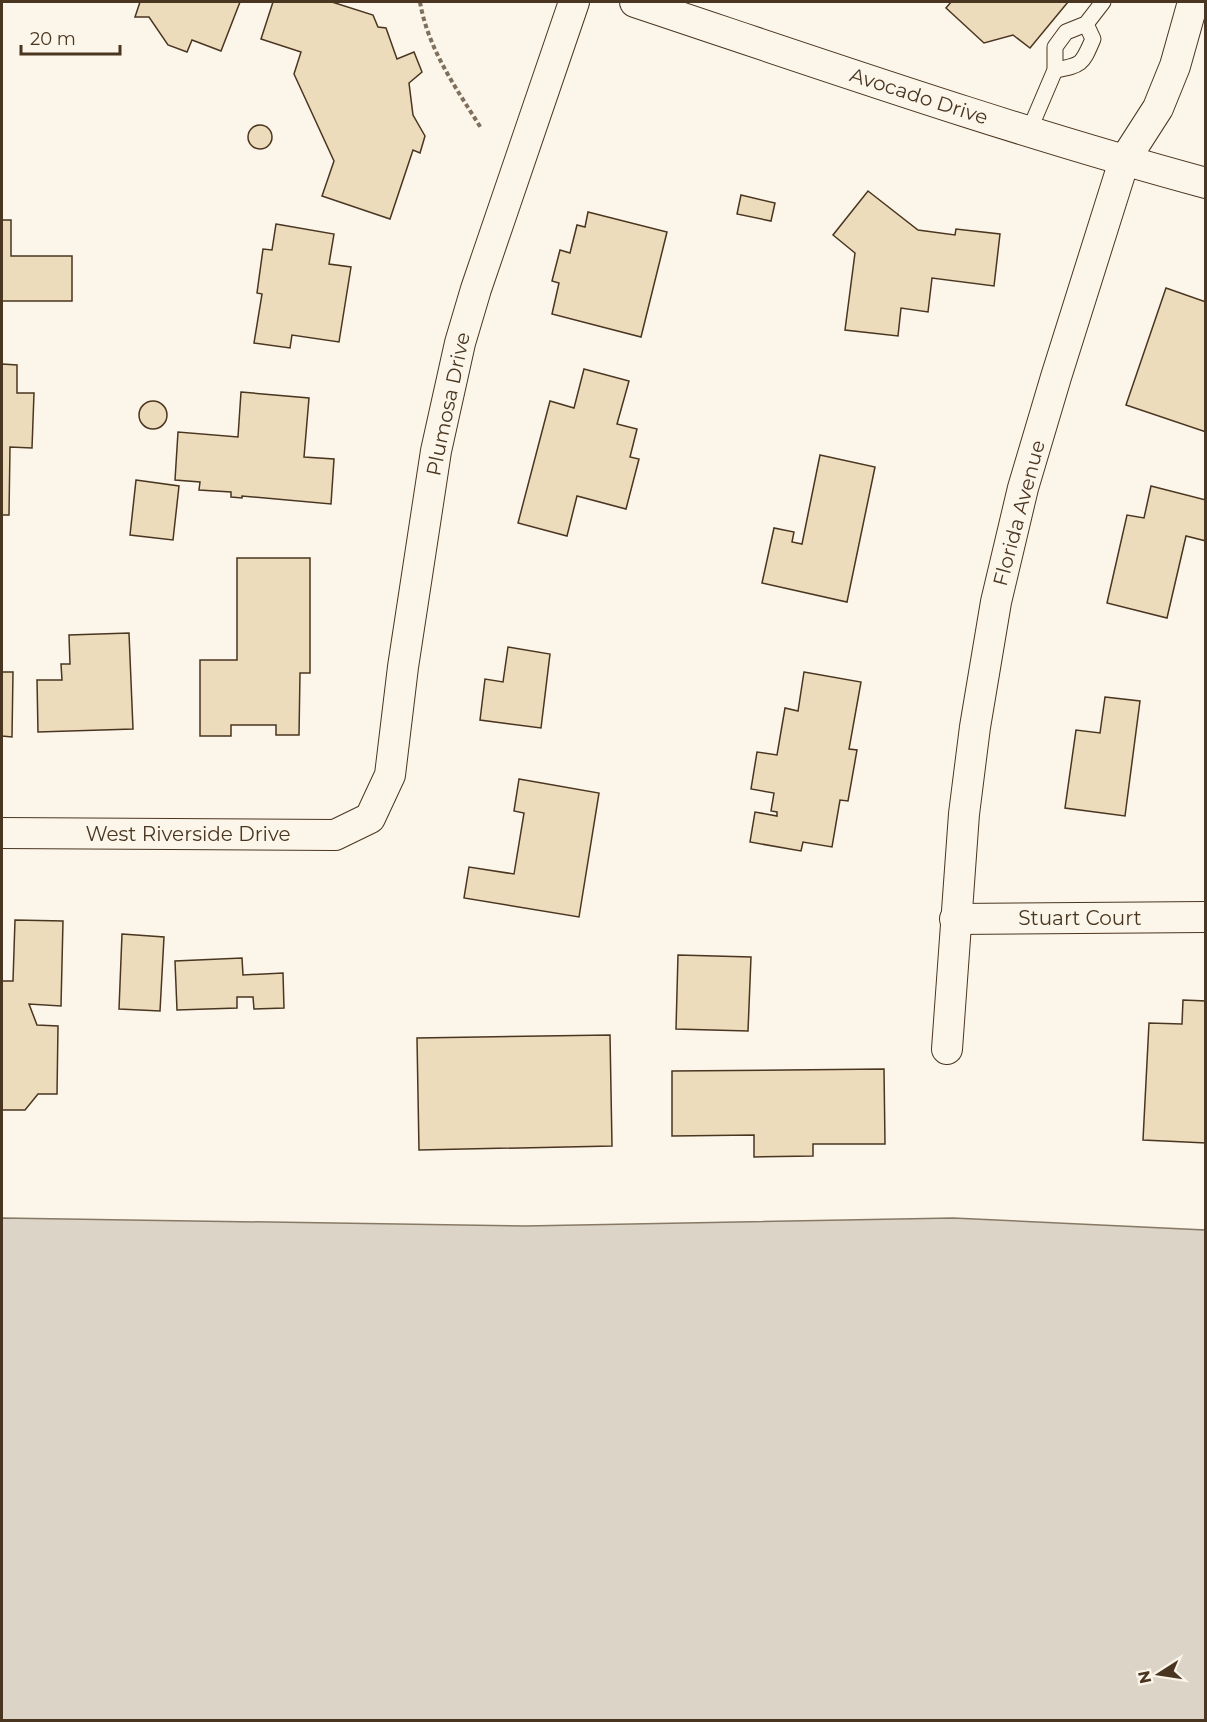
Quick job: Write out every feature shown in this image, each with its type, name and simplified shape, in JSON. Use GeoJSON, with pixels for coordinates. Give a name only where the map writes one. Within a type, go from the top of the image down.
{"type":"FeatureCollection","features":[{"type":"Feature","properties":{"kind":"street","name":"Plumosa Drive"},"geometry":{"type":"LineString","coordinates":[[370,818],[390,775],[403,667],[436,452],[460,343],[476,289],[574,2]]}},
{"type":"Feature","properties":{"kind":"street","name":"Avocado Drive"},"geometry":{"type":"LineString","coordinates":[[635,2],[1029,131],[1124,161],[1206,183]]}},
{"type":"Feature","properties":{"kind":"street","name":"Florida Avenue"},"geometry":{"type":"LineString","coordinates":[[947,1049],[964,814],[975,727],[996,602],[1023,488],[1124,161],[1158,108],[1175,66],[1193,2]]}},
{"type":"Feature","properties":{"kind":"street","name":"West Riverside Drive"},"geometry":{"type":"LineString","coordinates":[[2,833],[335,835],[370,818]]}},
{"type":"Feature","properties":{"kind":"street","name":"Stuart Court"},"geometry":{"type":"LineString","coordinates":[[955,919],[1206,917]]}},
{"type":"Feature","properties":{"kind":"lane"},"geometry":{"type":"LineString","coordinates":[[1029,131],[1055,70],[1055,47],[1066,32],[1086,24],[1103,2]]}},
{"type":"Feature","properties":{"kind":"lane"},"geometry":{"type":"LineString","coordinates":[[1055,70],[1076,66],[1083,60],[1093,39],[1086,24]]}},
{"type":"Feature","properties":{"kind":"path"},"geometry":{"type":"LineString","coordinates":[[420,2],[438,58],[481,128]]}},
{"type":"Feature","properties":{"kind":"shaded area"},"geometry":{"type":"Polygon","coordinates":[[[2,1218],[525,1226],[953,1218],[1205,1230],[1205,1720],[2,1720],[2,1218]]]}},
{"type":"Feature","properties":{"kind":"building"},"geometry":{"type":"Polygon","coordinates":[[[140,2],[240,2],[221,51],[192,40],[187,52],[168,45],[149,17],[135,17],[140,2]]]}},
{"type":"Feature","properties":{"kind":"building"},"geometry":{"type":"Polygon","coordinates":[[[273,2],[332,2],[373,15],[378,27],[386,28],[397,59],[414,52],[422,72],[409,83],[413,115],[425,136],[420,153],[413,150],[390,219],[322,196],[334,161],[294,74],[301,52],[261,39],[273,2]]]}},
{"type":"Feature","properties":{"kind":"building"},"geometry":{"type":"Polygon","coordinates":[[[951,2],[1068,2],[1030,48],[1013,35],[984,43],[946,8],[951,2]]]}},
{"type":"Feature","properties":{"kind":"building"},"geometry":{"type":"Polygon","coordinates":[[[260,125],[269,128],[272,137],[269,146],[260,149],[251,146],[248,137],[251,128],[260,125]]]}},
{"type":"Feature","properties":{"kind":"building"},"geometry":{"type":"Polygon","coordinates":[[[868,191],[918,230],[955,235],[956,229],[1000,234],[994,286],[932,278],[928,312],[901,308],[898,336],[845,330],[855,253],[833,235],[868,191]]]}},
{"type":"Feature","properties":{"kind":"building"},"geometry":{"type":"Polygon","coordinates":[[[741,195],[775,203],[771,221],[737,214],[741,195]]]}},
{"type":"Feature","properties":{"kind":"building"},"geometry":{"type":"Polygon","coordinates":[[[588,212],[667,232],[641,337],[552,314],[559,283],[552,281],[560,250],[570,253],[577,225],[585,227],[588,212]]]}},
{"type":"Feature","properties":{"kind":"building"},"geometry":{"type":"Polygon","coordinates":[[[2,220],[11,220],[11,256],[72,256],[72,301],[2,301],[2,220]]]}},
{"type":"Feature","properties":{"kind":"building"},"geometry":{"type":"Polygon","coordinates":[[[276,224],[334,234],[329,264],[351,267],[339,342],[292,335],[290,348],[254,343],[262,294],[257,293],[263,249],[272,250],[276,224]]]}},
{"type":"Feature","properties":{"kind":"building"},"geometry":{"type":"Polygon","coordinates":[[[1166,288],[1206,302],[1206,432],[1126,405],[1166,288]]]}},
{"type":"Feature","properties":{"kind":"building"},"geometry":{"type":"Polygon","coordinates":[[[2,364],[17,365],[17,393],[34,393],[32,448],[10,447],[9,515],[2,515],[2,364]]]}},
{"type":"Feature","properties":{"kind":"building"},"geometry":{"type":"Polygon","coordinates":[[[584,369],[629,381],[617,424],[637,429],[630,457],[639,459],[626,509],[577,496],[567,536],[518,523],[550,401],[574,408],[584,369]]]}},
{"type":"Feature","properties":{"kind":"building"},"geometry":{"type":"Polygon","coordinates":[[[241,392],[309,398],[304,457],[334,459],[331,504],[231,497],[231,492],[199,490],[200,482],[175,480],[178,432],[238,437],[241,392]]]}},
{"type":"Feature","properties":{"kind":"building"},"geometry":{"type":"Polygon","coordinates":[[[153,401],[163,405],[167,415],[163,425],[153,429],[143,425],[139,415],[143,405],[153,401]]]}},
{"type":"Feature","properties":{"kind":"building"},"geometry":{"type":"Polygon","coordinates":[[[820,455],[875,467],[847,602],[762,583],[774,528],[794,532],[792,542],[802,544],[820,455]]]}},
{"type":"Feature","properties":{"kind":"building"},"geometry":{"type":"Polygon","coordinates":[[[136,480],[179,486],[173,540],[130,535],[136,480]]]}},
{"type":"Feature","properties":{"kind":"building"},"geometry":{"type":"Polygon","coordinates":[[[1151,486],[1206,500],[1206,541],[1186,536],[1167,618],[1107,603],[1127,515],[1144,518],[1151,486]]]}},
{"type":"Feature","properties":{"kind":"building"},"geometry":{"type":"Polygon","coordinates":[[[237,558],[310,558],[310,673],[300,673],[299,735],[276,735],[276,725],[231,725],[231,736],[200,736],[200,660],[237,660],[237,558]]]}},
{"type":"Feature","properties":{"kind":"building"},"geometry":{"type":"Polygon","coordinates":[[[129,633],[133,729],[38,732],[37,680],[62,680],[61,664],[70,664],[69,635],[129,633]]]}},
{"type":"Feature","properties":{"kind":"building"},"geometry":{"type":"Polygon","coordinates":[[[508,647],[550,654],[541,728],[480,720],[485,679],[503,682],[508,647]]]}},
{"type":"Feature","properties":{"kind":"building"},"geometry":{"type":"Polygon","coordinates":[[[2,672],[13,672],[12,737],[2,736],[2,672]]]}},
{"type":"Feature","properties":{"kind":"building"},"geometry":{"type":"Polygon","coordinates":[[[804,672],[861,682],[849,749],[857,750],[848,801],[840,800],[832,847],[803,842],[801,851],[750,842],[755,812],[777,816],[777,812],[771,811],[774,793],[751,789],[757,752],[777,755],[785,708],[798,711],[804,672]]]}},
{"type":"Feature","properties":{"kind":"building"},"geometry":{"type":"Polygon","coordinates":[[[1105,697],[1140,701],[1125,816],[1065,808],[1076,730],[1100,733],[1105,697]]]}},
{"type":"Feature","properties":{"kind":"building"},"geometry":{"type":"Polygon","coordinates":[[[519,779],[599,793],[579,917],[464,898],[469,867],[514,874],[524,813],[514,811],[519,779]]]}},
{"type":"Feature","properties":{"kind":"building"},"geometry":{"type":"Polygon","coordinates":[[[15,920],[63,921],[61,1006],[29,1004],[37,1025],[58,1026],[57,1094],[38,1094],[25,1110],[2,1110],[2,981],[13,981],[15,920]]]}},
{"type":"Feature","properties":{"kind":"building"},"geometry":{"type":"Polygon","coordinates":[[[122,934],[164,937],[160,1011],[119,1009],[122,934]]]}},
{"type":"Feature","properties":{"kind":"building"},"geometry":{"type":"Polygon","coordinates":[[[678,955],[751,957],[748,1031],[676,1029],[678,955]]]}},
{"type":"Feature","properties":{"kind":"building"},"geometry":{"type":"Polygon","coordinates":[[[242,958],[243,975],[283,973],[284,1008],[254,1009],[253,997],[237,997],[237,1008],[177,1010],[175,961],[242,958]]]}},
{"type":"Feature","properties":{"kind":"building"},"geometry":{"type":"Polygon","coordinates":[[[1183,1000],[1206,1001],[1206,1143],[1143,1140],[1149,1023],[1182,1024],[1183,1000]]]}},
{"type":"Feature","properties":{"kind":"building"},"geometry":{"type":"Polygon","coordinates":[[[610,1035],[612,1146],[419,1150],[417,1038],[610,1035]]]}},
{"type":"Feature","properties":{"kind":"building"},"geometry":{"type":"Polygon","coordinates":[[[884,1069],[885,1144],[813,1144],[813,1156],[754,1157],[754,1135],[672,1136],[672,1071],[884,1069]]]}}]}
